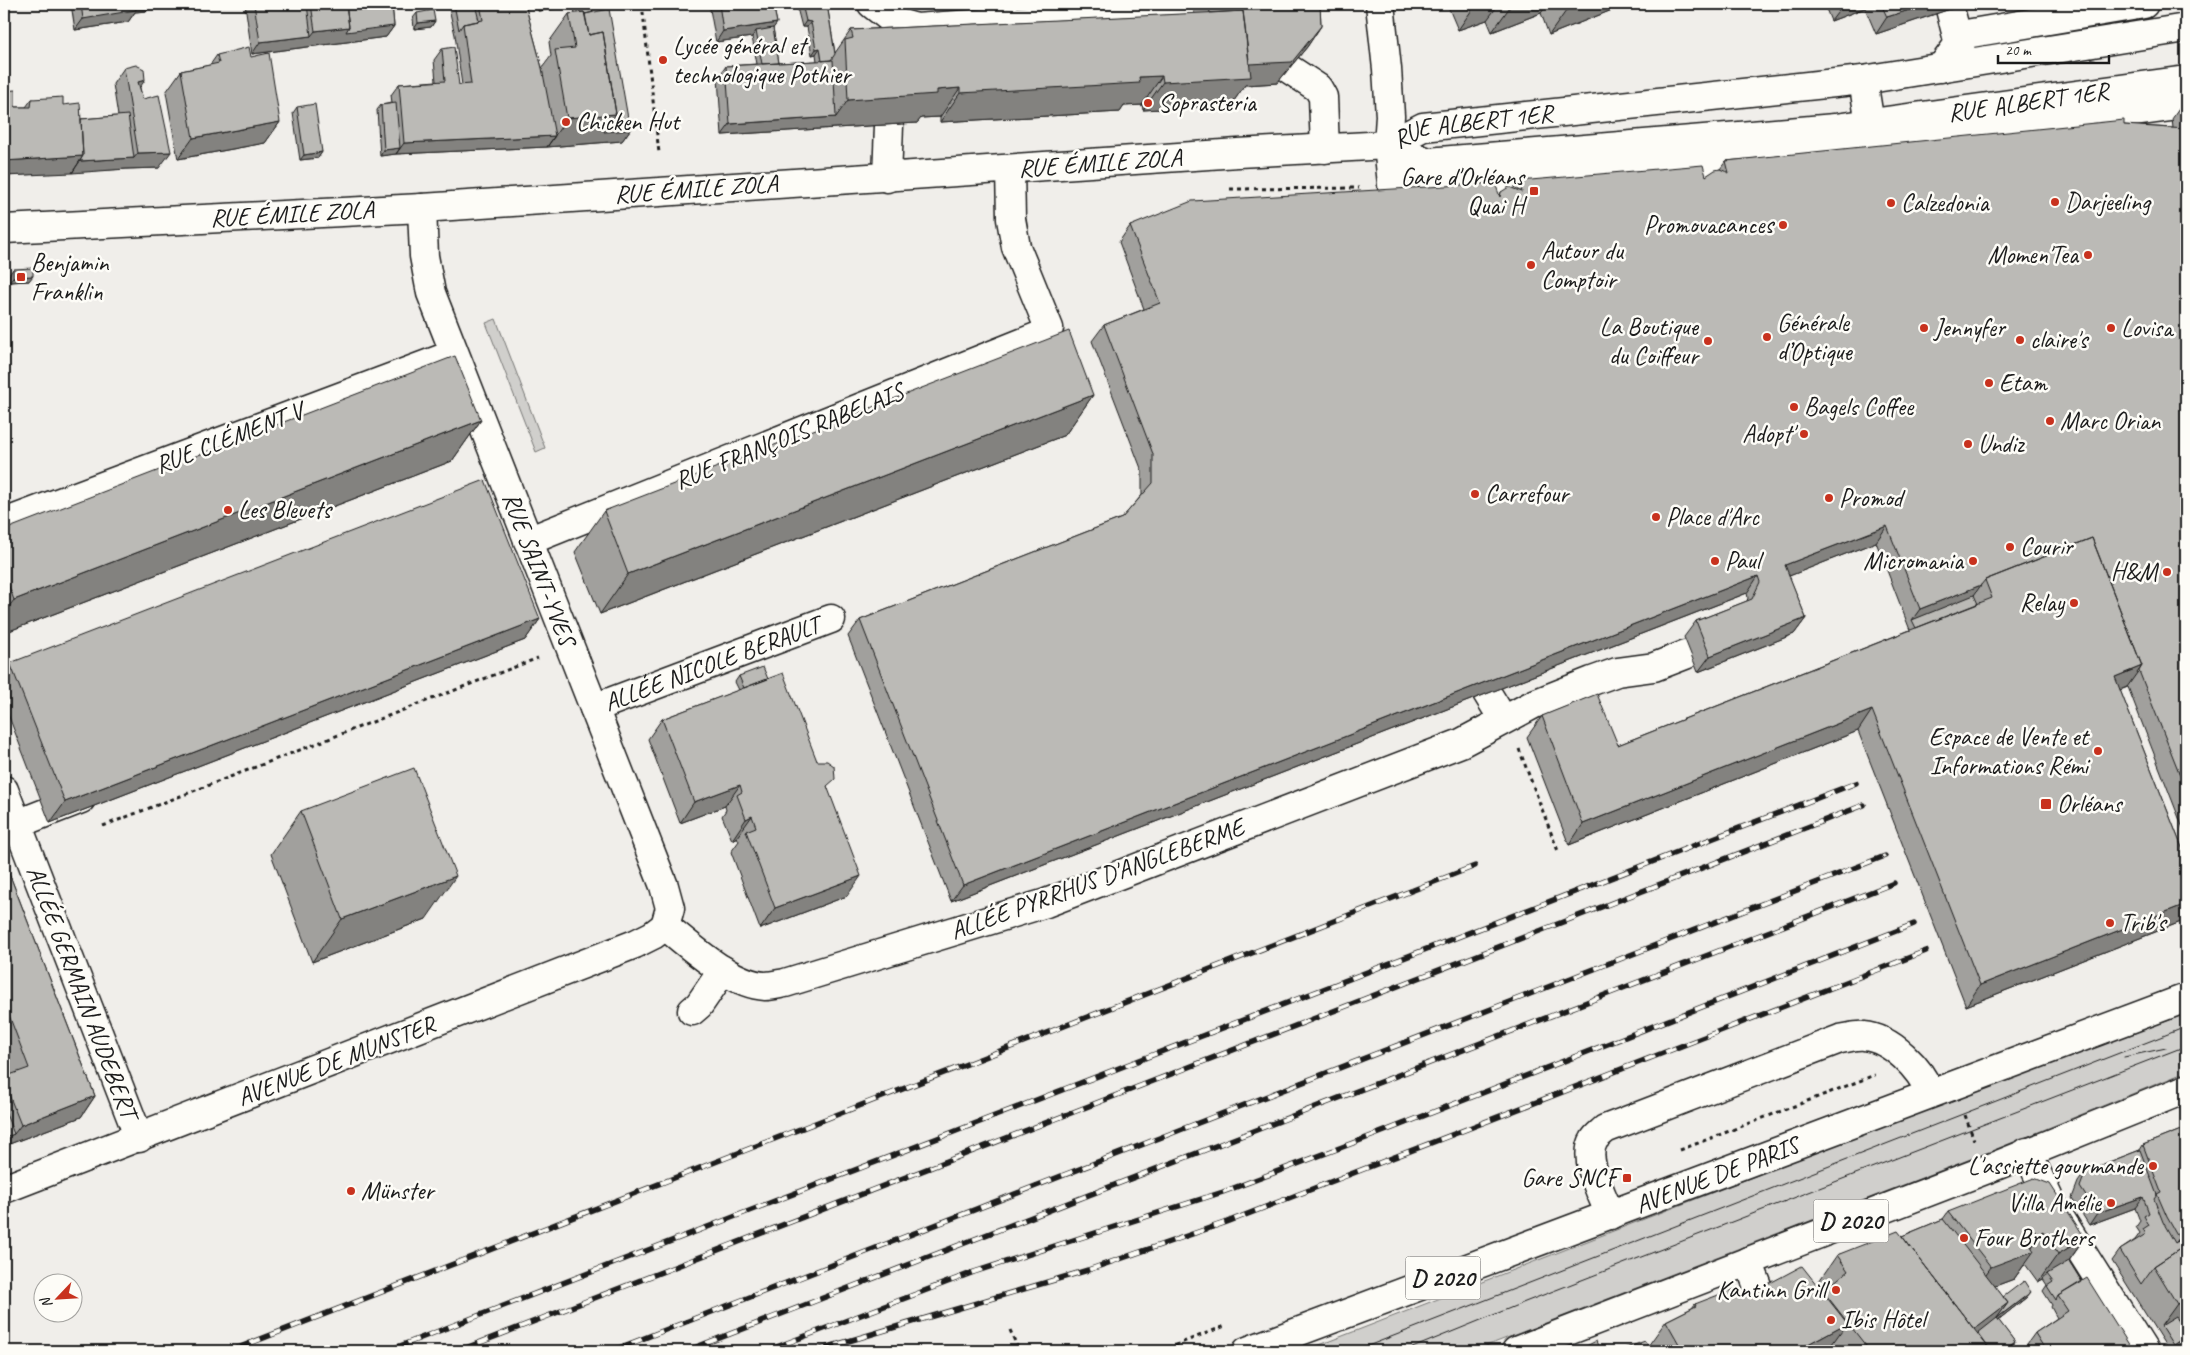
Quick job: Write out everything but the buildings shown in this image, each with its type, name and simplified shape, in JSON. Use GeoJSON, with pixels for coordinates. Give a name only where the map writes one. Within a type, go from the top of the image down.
{"type":"FeatureCollection","features":[{"type":"Feature","properties":{"kind":"street"},"geometry":{"type":"LineString","coordinates":[[872,4],[895,22],[916,28],[1143,12],[1165,4],[1194,18]]}},
{"type":"Feature","properties":{"kind":"street"},"geometry":{"type":"LineString","coordinates":[[1380,4],[1390,116],[1388,146],[1394,204]]}},
{"type":"Feature","properties":{"kind":"street"},"geometry":{"type":"LineString","coordinates":[[1955,59],[1966,34],[2144,4]]}},
{"type":"Feature","properties":{"kind":"street"},"geometry":{"type":"LineString","coordinates":[[1950,9],[1955,59]]}},
{"type":"Feature","properties":{"kind":"street"},"geometry":{"type":"LineString","coordinates":[[895,48],[916,28]]}},
{"type":"Feature","properties":{"kind":"street","name":"RUE ALBERT 1ER"},"geometry":{"type":"LineString","coordinates":[[1388,146],[1424,127],[1863,80],[1955,59],[2186,28]]}},
{"type":"Feature","properties":{"kind":"street"},"geometry":{"type":"LineString","coordinates":[[1911,138],[1946,96],[2186,62]]}},
{"type":"Feature","properties":{"kind":"street"},"geometry":{"type":"LineString","coordinates":[[1289,69],[1318,88],[1322,97],[1325,149]]}},
{"type":"Feature","properties":{"kind":"street"},"geometry":{"type":"LineString","coordinates":[[1863,80],[1873,144]]}},
{"type":"Feature","properties":{"kind":"street","name":"RUE ALBERT 1ER"},"geometry":{"type":"LineString","coordinates":[[1388,146],[1428,162],[1873,144],[1911,138],[2186,80]]}},
{"type":"Feature","properties":{"kind":"street"},"geometry":{"type":"LineString","coordinates":[[1911,138],[2186,105]]}},
{"type":"Feature","properties":{"kind":"street"},"geometry":{"type":"LineString","coordinates":[[887,178],[890,125]]}},
{"type":"Feature","properties":{"kind":"street","name":"RUE ÉMILE ZOLA"},"geometry":{"type":"LineString","coordinates":[[4,229],[422,208],[803,182],[1388,146]]}},
{"type":"Feature","properties":{"kind":"street","name":"RUE FRANÇOIS RABELAIS"},"geometry":{"type":"LineString","coordinates":[[528,541],[1044,334],[1049,328],[1016,248],[1012,219],[1010,169]]}},
{"type":"Feature","properties":{"kind":"street","name":"RUE SAINT-YVES"},"geometry":{"type":"LineString","coordinates":[[422,208],[424,256],[431,293],[664,886],[670,908],[664,926]]}},
{"type":"Feature","properties":{"kind":"street","name":"RUE CLÉMENT V"},"geometry":{"type":"LineString","coordinates":[[4,523],[454,354]]}},
{"type":"Feature","properties":{"kind":"street","name":"ALLÉE NICOLE BERAULT"},"geometry":{"type":"LineString","coordinates":[[594,708],[830,619]]}},
{"type":"Feature","properties":{"kind":"street","name":"ALLÉE PYRRHUS D'ANGLEBERME"},"geometry":{"type":"LineString","coordinates":[[664,926],[695,951],[723,970],[747,981],[765,986],[785,983],[1046,903],[1461,743],[1534,704],[1600,678],[1617,672],[1654,667],[1685,655]]}},
{"type":"Feature","properties":{"kind":"street"},"geometry":{"type":"LineString","coordinates":[[1487,693],[1503,719]]}},
{"type":"Feature","properties":{"kind":"street","name":"ALLÉE GERMAIN AUDEBERT"},"geometry":{"type":"LineString","coordinates":[[4,790],[139,1138]]}},
{"type":"Feature","properties":{"kind":"street"},"geometry":{"type":"LineString","coordinates":[[17,824],[99,792]]}},
{"type":"Feature","properties":{"kind":"street","name":"AVENUE DE MUNSTER"},"geometry":{"type":"LineString","coordinates":[[4,1189],[634,944],[653,935],[664,926]]}},
{"type":"Feature","properties":{"kind":"street"},"geometry":{"type":"LineString","coordinates":[[692,1011],[699,1005],[723,970]]}},
{"type":"Feature","properties":{"kind":"street","name":"AVENUE DE PARIS"},"geometry":{"type":"LineString","coordinates":[[1247,1351],[2186,998]]}},
{"type":"Feature","properties":{"kind":"street"},"geometry":{"type":"LineString","coordinates":[[1610,1215],[1593,1172],[1590,1150],[1594,1140],[1605,1130],[1831,1042],[1865,1036],[1888,1044],[1915,1067],[1926,1082],[1930,1093]]}},
{"type":"Feature","properties":{"kind":"street","name":"D 2020"},"geometry":{"type":"LineString","coordinates":[[1516,1351],[2186,1089]]}},
{"type":"Feature","properties":{"kind":"street"},"geometry":{"type":"LineString","coordinates":[[2028,1152],[2052,1205],[2144,1351]]}},
{"type":"Feature","properties":{"kind":"street"},"geometry":{"type":"LineString","coordinates":[[1748,1261],[1766,1307]]}},
{"type":"Feature","properties":{"kind":"path"},"geometry":{"type":"LineString","coordinates":[[642,4],[659,154]]}},
{"type":"Feature","properties":{"kind":"path"},"geometry":{"type":"LineString","coordinates":[[102,826],[569,646]]}},
{"type":"Feature","properties":{"kind":"path"},"geometry":{"type":"LineString","coordinates":[[1503,719],[1512,730],[1558,851]]}},
{"type":"Feature","properties":{"kind":"path"},"geometry":{"type":"LineString","coordinates":[[1673,1152],[1878,1074]]}},
{"type":"Feature","properties":{"kind":"path"},"geometry":{"type":"LineString","coordinates":[[1964,1114],[1977,1146]]}},
{"type":"Feature","properties":{"kind":"path"},"geometry":{"type":"LineString","coordinates":[[1010,1330],[1019,1351]]}},
{"type":"Feature","properties":{"kind":"shaded area"},"geometry":{"type":"Polygon","coordinates":[[[496,319],[545,448],[536,452],[486,323],[496,319]]]}},
{"type":"Feature","properties":{"kind":"shaded area"},"geometry":{"type":"Polygon","coordinates":[[[2186,1014],[2186,1072],[1999,1148],[1473,1351],[1304,1351],[1951,1100],[2186,1014]]]}},
{"type":"Feature","properties":{"kind":"tram line"},"geometry":{"type":"LineString","coordinates":[[1355,1351],[2186,1027]]}},
{"type":"Feature","properties":{"kind":"tram line"},"geometry":{"type":"LineString","coordinates":[[1405,1351],[1525,1302],[2186,1046]]}},
{"type":"Feature","properties":{"kind":"tram line"},"geometry":{"type":"LineString","coordinates":[[2124,1057],[2166,1048]]}},
{"type":"Feature","properties":{"kind":"railway"},"geometry":{"type":"LineString","coordinates":[[387,1351],[1856,783]]}},
{"type":"Feature","properties":{"kind":"railway"},"geometry":{"type":"LineString","coordinates":[[458,1351],[1864,805]]}},
{"type":"Feature","properties":{"kind":"railway"},"geometry":{"type":"LineString","coordinates":[[611,1351],[1885,856]]}},
{"type":"Feature","properties":{"kind":"railway"},"geometry":{"type":"LineString","coordinates":[[230,1351],[1475,866]]}},
{"type":"Feature","properties":{"kind":"railway"},"geometry":{"type":"LineString","coordinates":[[686,1351],[1894,883]]}},
{"type":"Feature","properties":{"kind":"railway"},"geometry":{"type":"LineString","coordinates":[[766,1351],[974,1272],[1223,1192],[1390,1129],[1914,924]]}},
{"type":"Feature","properties":{"kind":"railway"},"geometry":{"type":"LineString","coordinates":[[815,1351],[1088,1270],[1227,1222],[1926,951]]}},
{"type":"Feature","properties":{"kind":"place","name":"Lycée général et technologique Pothier"},"geometry":{"type":"Point","coordinates":[663,60]}},
{"type":"Feature","properties":{"kind":"place","name":"Soprasteria"},"geometry":{"type":"Point","coordinates":[1148,103]}},
{"type":"Feature","properties":{"kind":"place","name":"Chicken Hut"},"geometry":{"type":"Point","coordinates":[566,122]}},
{"type":"Feature","properties":{"kind":"place","name":"Gare d'Orléans Quai H"},"geometry":{"type":"Point","coordinates":[1534,191]}},
{"type":"Feature","properties":{"kind":"place","name":"Darjeeling"},"geometry":{"type":"Point","coordinates":[2055,202]}},
{"type":"Feature","properties":{"kind":"place","name":"Calzedonia"},"geometry":{"type":"Point","coordinates":[1891,203]}},
{"type":"Feature","properties":{"kind":"place","name":"Promovacances"},"geometry":{"type":"Point","coordinates":[1783,225]}},
{"type":"Feature","properties":{"kind":"place","name":"Momen'Tea"},"geometry":{"type":"Point","coordinates":[2088,255]}},
{"type":"Feature","properties":{"kind":"place","name":"Autour du Comptoir"},"geometry":{"type":"Point","coordinates":[1531,265]}},
{"type":"Feature","properties":{"kind":"place","name":"Benjamin Franklin"},"geometry":{"type":"Point","coordinates":[21,277]}},
{"type":"Feature","properties":{"kind":"place","name":"Jennyfer"},"geometry":{"type":"Point","coordinates":[1924,328]}},
{"type":"Feature","properties":{"kind":"place","name":"Lovisa"},"geometry":{"type":"Point","coordinates":[2111,328]}},
{"type":"Feature","properties":{"kind":"place","name":"Générale d’Optique"},"geometry":{"type":"Point","coordinates":[1767,337]}},
{"type":"Feature","properties":{"kind":"place","name":"claire's"},"geometry":{"type":"Point","coordinates":[2020,340]}},
{"type":"Feature","properties":{"kind":"place","name":"La Boutique du Coiffeur"},"geometry":{"type":"Point","coordinates":[1708,341]}},
{"type":"Feature","properties":{"kind":"place","name":"Etam"},"geometry":{"type":"Point","coordinates":[1989,383]}},
{"type":"Feature","properties":{"kind":"place","name":"Bagels Coffee"},"geometry":{"type":"Point","coordinates":[1794,407]}},
{"type":"Feature","properties":{"kind":"place","name":"Marc Orian"},"geometry":{"type":"Point","coordinates":[2050,421]}},
{"type":"Feature","properties":{"kind":"place","name":"Adopt'"},"geometry":{"type":"Point","coordinates":[1804,434]}},
{"type":"Feature","properties":{"kind":"place","name":"Undiz"},"geometry":{"type":"Point","coordinates":[1968,444]}},
{"type":"Feature","properties":{"kind":"place","name":"Carrefour"},"geometry":{"type":"Point","coordinates":[1475,494]}},
{"type":"Feature","properties":{"kind":"place","name":"Promod"},"geometry":{"type":"Point","coordinates":[1829,498]}},
{"type":"Feature","properties":{"kind":"place","name":"Les Bleuets"},"geometry":{"type":"Point","coordinates":[228,510]}},
{"type":"Feature","properties":{"kind":"place","name":"Place d'Arc"},"geometry":{"type":"Point","coordinates":[1656,517]}},
{"type":"Feature","properties":{"kind":"place","name":"Courir"},"geometry":{"type":"Point","coordinates":[2010,547]}},
{"type":"Feature","properties":{"kind":"place","name":"Paul"},"geometry":{"type":"Point","coordinates":[1715,561]}},
{"type":"Feature","properties":{"kind":"place","name":"Micromania"},"geometry":{"type":"Point","coordinates":[1973,561]}},
{"type":"Feature","properties":{"kind":"place","name":"H&M"},"geometry":{"type":"Point","coordinates":[2167,572]}},
{"type":"Feature","properties":{"kind":"place","name":"Relay"},"geometry":{"type":"Point","coordinates":[2074,603]}},
{"type":"Feature","properties":{"kind":"place","name":"Espace de Vente et Informations Rémi"},"geometry":{"type":"Point","coordinates":[2098,751]}},
{"type":"Feature","properties":{"kind":"place","name":"Orléans"},"geometry":{"type":"Point","coordinates":[2046,804]}},
{"type":"Feature","properties":{"kind":"place","name":"Trib's"},"geometry":{"type":"Point","coordinates":[2110,923]}},
{"type":"Feature","properties":{"kind":"place","name":"L'assiette gourmande"},"geometry":{"type":"Point","coordinates":[2153,1166]}},
{"type":"Feature","properties":{"kind":"place","name":"Gare SNCF"},"geometry":{"type":"Point","coordinates":[1627,1178]}},
{"type":"Feature","properties":{"kind":"place","name":"Münster"},"geometry":{"type":"Point","coordinates":[351,1191]}},
{"type":"Feature","properties":{"kind":"place","name":"Villa Amélie"},"geometry":{"type":"Point","coordinates":[2111,1203]}},
{"type":"Feature","properties":{"kind":"place","name":"Four Brothers"},"geometry":{"type":"Point","coordinates":[1964,1238]}},
{"type":"Feature","properties":{"kind":"place","name":"Kantinn Grill"},"geometry":{"type":"Point","coordinates":[1836,1290]}},
{"type":"Feature","properties":{"kind":"place","name":"Ibis Hôtel"},"geometry":{"type":"Point","coordinates":[1831,1320]}}]}
